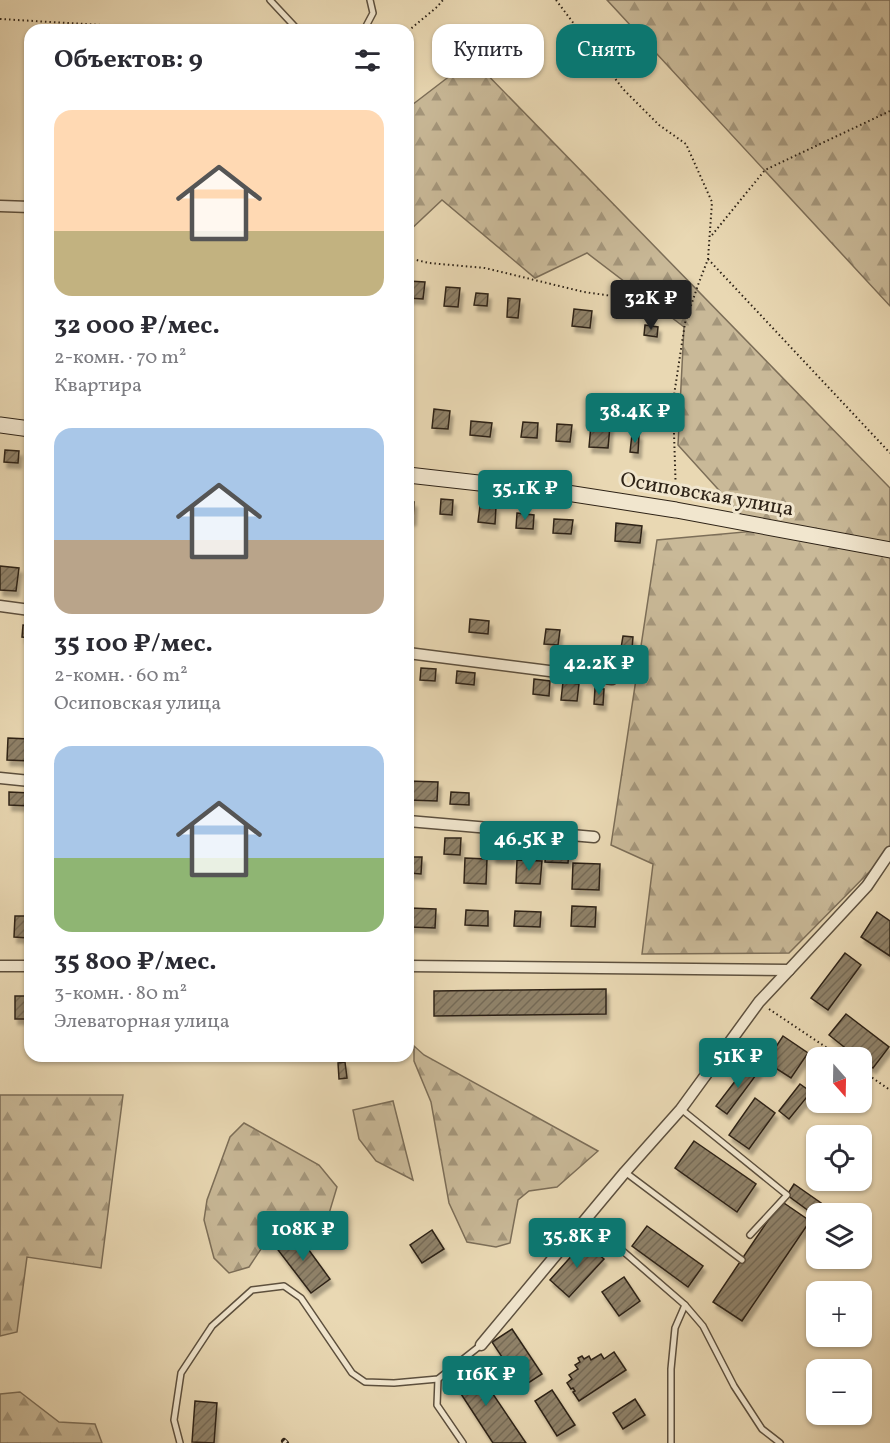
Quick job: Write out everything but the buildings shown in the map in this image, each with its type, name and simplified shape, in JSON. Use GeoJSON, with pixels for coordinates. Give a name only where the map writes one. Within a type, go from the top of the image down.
{"type":"FeatureCollection","features":[{"type":"Feature","properties":{"kind":"street"},"geometry":{"type":"LineString","coordinates":[[0,206],[24,207]]}},
{"type":"Feature","properties":{"kind":"street"},"geometry":{"type":"LineString","coordinates":[[0,425],[24,428]]}},
{"type":"Feature","properties":{"kind":"street","name":"Осиповская улица"},"geometry":{"type":"LineString","coordinates":[[414,476],[567,493],[676,510],[890,550]]}},
{"type":"Feature","properties":{"kind":"street"},"geometry":{"type":"LineString","coordinates":[[0,606],[24,609]]}},
{"type":"Feature","properties":{"kind":"street"},"geometry":{"type":"LineString","coordinates":[[414,654],[612,679]]}},
{"type":"Feature","properties":{"kind":"street"},"geometry":{"type":"LineString","coordinates":[[0,778],[24,780]]}},
{"type":"Feature","properties":{"kind":"street"},"geometry":{"type":"LineString","coordinates":[[414,821],[594,837]]}},
{"type":"Feature","properties":{"kind":"street"},"geometry":{"type":"LineString","coordinates":[[481,1345],[681,1108],[759,1002],[867,886],[890,852]]}},
{"type":"Feature","properties":{"kind":"street"},"geometry":{"type":"LineString","coordinates":[[0,966],[24,966]]}},
{"type":"Feature","properties":{"kind":"street"},"geometry":{"type":"LineString","coordinates":[[414,966],[789,970]]}},
{"type":"Feature","properties":{"kind":"lane"},"geometry":{"type":"LineString","coordinates":[[270,0],[292,24]]}},
{"type":"Feature","properties":{"kind":"lane"},"geometry":{"type":"LineString","coordinates":[[367,24],[372,13],[370,0]]}},
{"type":"Feature","properties":{"kind":"lane"},"geometry":{"type":"LineString","coordinates":[[681,1108],[787,1195],[750,1235]]}},
{"type":"Feature","properties":{"kind":"lane"},"geometry":{"type":"LineString","coordinates":[[625,1172],[742,1260]]}},
{"type":"Feature","properties":{"kind":"lane"},"geometry":{"type":"LineString","coordinates":[[586,1219],[685,1305],[703,1326],[734,1386],[762,1429],[780,1443]]}},
{"type":"Feature","properties":{"kind":"lane"},"geometry":{"type":"LineString","coordinates":[[180,1443],[174,1419],[181,1373],[212,1326],[252,1290],[284,1286],[301,1298],[352,1372],[365,1382],[394,1383],[438,1378],[481,1345]]}},
{"type":"Feature","properties":{"kind":"lane"},"geometry":{"type":"LineString","coordinates":[[671,1443],[671,1369],[675,1328],[685,1305]]}},
{"type":"Feature","properties":{"kind":"lane"},"geometry":{"type":"LineString","coordinates":[[438,1378],[436,1405],[463,1443]]}},
{"type":"Feature","properties":{"kind":"path"},"geometry":{"type":"LineString","coordinates":[[414,26],[443,0]]}},
{"type":"Feature","properties":{"kind":"path"},"geometry":{"type":"LineString","coordinates":[[556,0],[623,89],[659,125],[686,144],[712,202],[708,259],[685,323],[673,402],[676,510]]}},
{"type":"Feature","properties":{"kind":"path"},"geometry":{"type":"LineString","coordinates":[[0,19],[85,24]]}},
{"type":"Feature","properties":{"kind":"path"},"geometry":{"type":"LineString","coordinates":[[711,236],[765,170],[890,111]]}},
{"type":"Feature","properties":{"kind":"path"},"geometry":{"type":"LineString","coordinates":[[414,259],[485,268],[584,292],[691,307]]}},
{"type":"Feature","properties":{"kind":"path"},"geometry":{"type":"LineString","coordinates":[[708,259],[890,453]]}},
{"type":"Feature","properties":{"kind":"path"},"geometry":{"type":"LineString","coordinates":[[759,1002],[826,1047]]}},
{"type":"Feature","properties":{"kind":"path"},"geometry":{"type":"LineString","coordinates":[[872,1078],[890,1090]]}},
{"type":"Feature","properties":{"kind":"green space"},"geometry":{"type":"Polygon","coordinates":[[[607,0],[890,0],[890,306],[657,54],[657,24],[629,24],[607,0]]]}},
{"type":"Feature","properties":{"kind":"green space"},"geometry":{"type":"Polygon","coordinates":[[[447,78],[491,78],[890,488],[890,851],[789,953],[642,954],[653,864],[611,845],[657,540],[756,531],[678,445],[684,327],[587,253],[535,278],[442,200],[414,226],[414,103],[447,78]]]}},
{"type":"Feature","properties":{"kind":"green space"},"geometry":{"type":"Polygon","coordinates":[[[414,1046],[424,1055],[598,1151],[557,1187],[529,1191],[518,1200],[510,1243],[496,1247],[467,1242],[449,1203],[431,1102],[414,1061],[414,1046]]]}},
{"type":"Feature","properties":{"kind":"green space"},"geometry":{"type":"Polygon","coordinates":[[[0,1095],[123,1095],[101,1268],[27,1257],[17,1332],[0,1336],[0,1095]]]}},
{"type":"Feature","properties":{"kind":"green space"},"geometry":{"type":"Polygon","coordinates":[[[393,1101],[413,1180],[376,1161],[359,1139],[353,1110],[393,1101]]]}},
{"type":"Feature","properties":{"kind":"green space"},"geometry":{"type":"Polygon","coordinates":[[[244,1123],[319,1165],[337,1187],[328,1217],[271,1234],[249,1267],[229,1273],[214,1258],[204,1220],[207,1200],[230,1137],[244,1123]]]}},
{"type":"Feature","properties":{"kind":"green space"},"geometry":{"type":"Polygon","coordinates":[[[20,1392],[59,1422],[95,1424],[102,1443],[0,1443],[0,1394],[20,1392]]]}}]}
